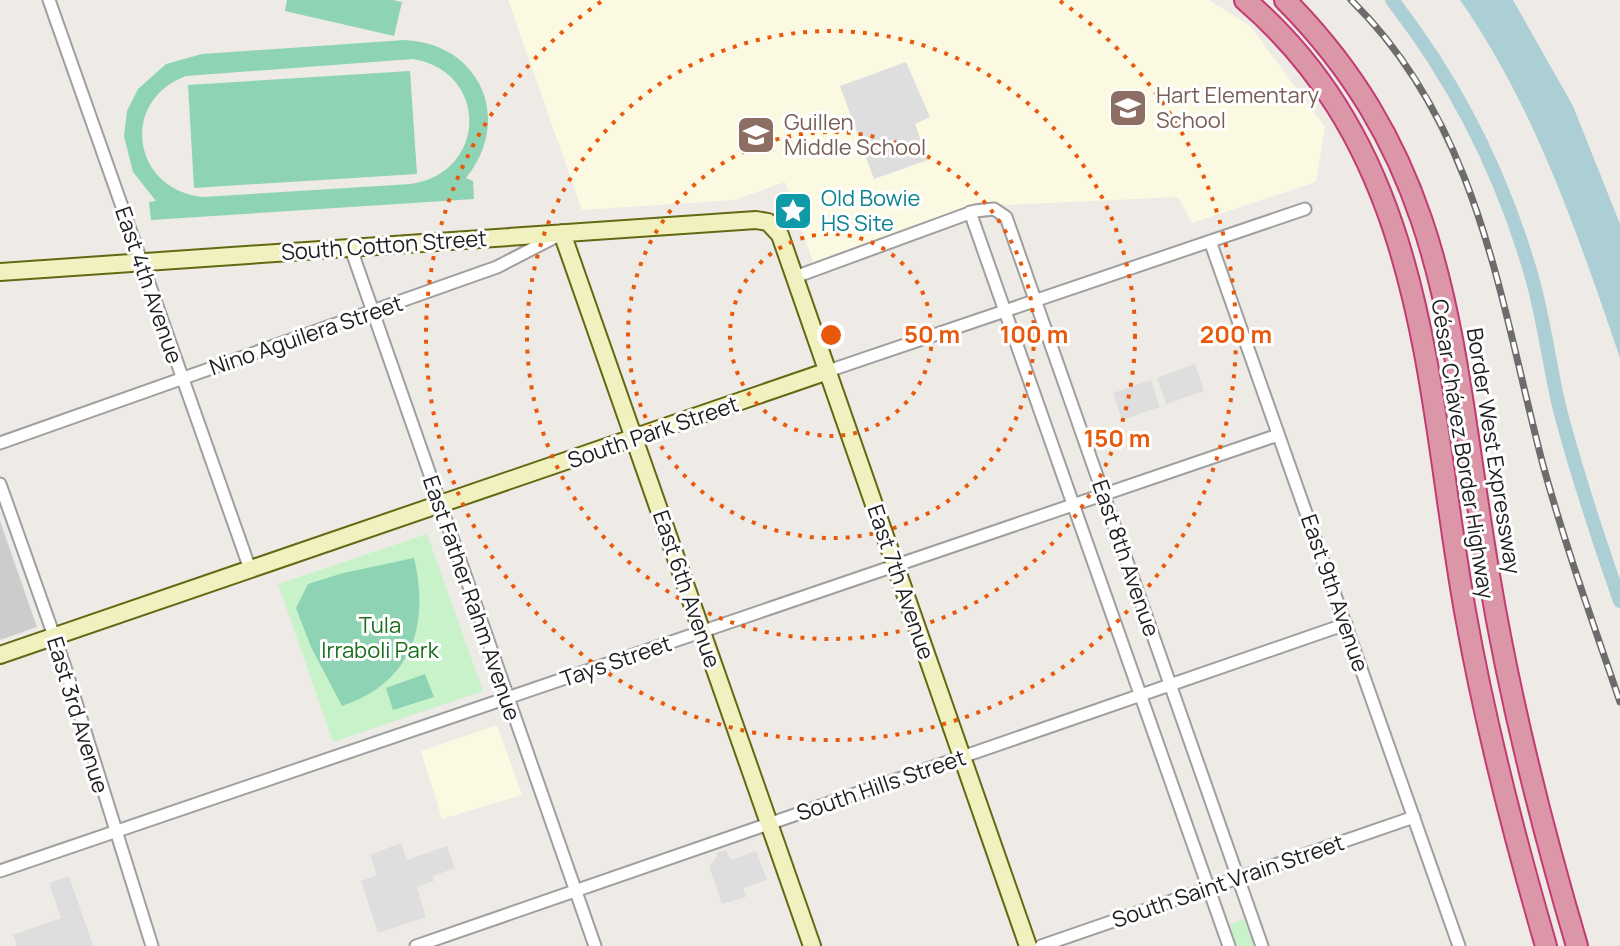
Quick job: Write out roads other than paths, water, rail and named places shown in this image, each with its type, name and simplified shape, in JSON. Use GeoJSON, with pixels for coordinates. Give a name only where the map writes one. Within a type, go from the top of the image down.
{"type":"FeatureCollection","features":[{"type":"Feature","properties":{"kind":"highway","name":"César Chávez Border Highway"},"geometry":{"type":"LineString","coordinates":[[1245,0],[1297,54],[1345,121],[1377,181],[1400,238],[1427,360],[1465,614],[1489,729],[1546,946]]}},
{"type":"Feature","properties":{"kind":"highway","name":"Border West Expressway"},"geometry":{"type":"LineString","coordinates":[[1285,0],[1332,51],[1381,122],[1413,189],[1428,231],[1447,307],[1508,678],[1530,776],[1577,946]]}},
{"type":"Feature","properties":{"kind":"street","name":"East 4th Avenue"},"geometry":{"type":"LineString","coordinates":[[49,0],[250,569]]}},
{"type":"Feature","properties":{"kind":"street","name":"East 8th Avenue"},"geometry":{"type":"LineString","coordinates":[[1229,946],[970,212],[984,209],[1002,211],[1037,300],[1262,946]]}},
{"type":"Feature","properties":{"kind":"street","name":"South Park Street"},"geometry":{"type":"LineString","coordinates":[[0,655],[1305,209]]}},
{"type":"Feature","properties":{"kind":"street"},"geometry":{"type":"LineString","coordinates":[[795,277],[970,212]]}},
{"type":"Feature","properties":{"kind":"street","name":"South Cotton Street"},"geometry":{"type":"LineString","coordinates":[[0,272],[140,260],[351,249],[756,220],[768,222]]}},
{"type":"Feature","properties":{"kind":"street","name":"East 7th Avenue"},"geometry":{"type":"LineString","coordinates":[[768,222],[780,235],[1028,946]]}},
{"type":"Feature","properties":{"kind":"street","name":"Nino Aguilera Street"},"geometry":{"type":"LineString","coordinates":[[0,443],[497,267],[562,233]]}},
{"type":"Feature","properties":{"kind":"street","name":"East 6th Avenue"},"geometry":{"type":"LineString","coordinates":[[562,233],[812,946]]}},
{"type":"Feature","properties":{"kind":"street","name":"East 9th Avenue"},"geometry":{"type":"LineString","coordinates":[[1210,241],[1459,946]]}},
{"type":"Feature","properties":{"kind":"street","name":"East Father Rahm Avenue"},"geometry":{"type":"LineString","coordinates":[[351,249],[595,946]]}},
{"type":"Feature","properties":{"kind":"street","name":"Tays Street"},"geometry":{"type":"LineString","coordinates":[[0,871],[1278,435]]}},
{"type":"Feature","properties":{"kind":"street","name":"East 3rd Avenue"},"geometry":{"type":"LineString","coordinates":[[0,484],[55,637],[114,833],[152,946]]}},
{"type":"Feature","properties":{"kind":"street","name":"South Hills Street"},"geometry":{"type":"LineString","coordinates":[[416,946],[1346,624]]}},
{"type":"Feature","properties":{"kind":"street","name":"South Saint Vrain Street"},"geometry":{"type":"LineString","coordinates":[[1041,946],[1414,817]]}},
{"type":"Feature","properties":{"kind":"water"},"geometry":{"type":"Polygon","coordinates":[[[1460,0],[1513,0],[1573,106],[1620,224],[1620,358],[1571,219],[1533,128],[1487,41],[1460,0]]]}},
{"type":"Feature","properties":{"kind":"waterway"},"geometry":{"type":"LineString","coordinates":[[1392,0],[1437,63],[1456,96],[1475,130],[1506,201],[1536,291],[1567,434],[1620,601]]}},
{"type":"Feature","properties":{"kind":"railway"},"geometry":{"type":"LineString","coordinates":[[1351,0],[1394,49],[1429,102],[1457,159],[1497,279],[1552,495],[1620,702]]}},
{"type":"Feature","properties":{"kind":"place","name":"Hart Elementary School"},"geometry":{"type":"Point","coordinates":[1128,108]}},
{"type":"Feature","properties":{"kind":"place","name":"Guillen Middle School"},"geometry":{"type":"Point","coordinates":[756,135]}},
{"type":"Feature","properties":{"kind":"place","name":"Old Bowie HS Site"},"geometry":{"type":"Point","coordinates":[793,211]}},
{"type":"Feature","properties":{"kind":"park label","name":"Tula Irraboli Park"},"geometry":{"type":"Point","coordinates":[380,638]}}]}
